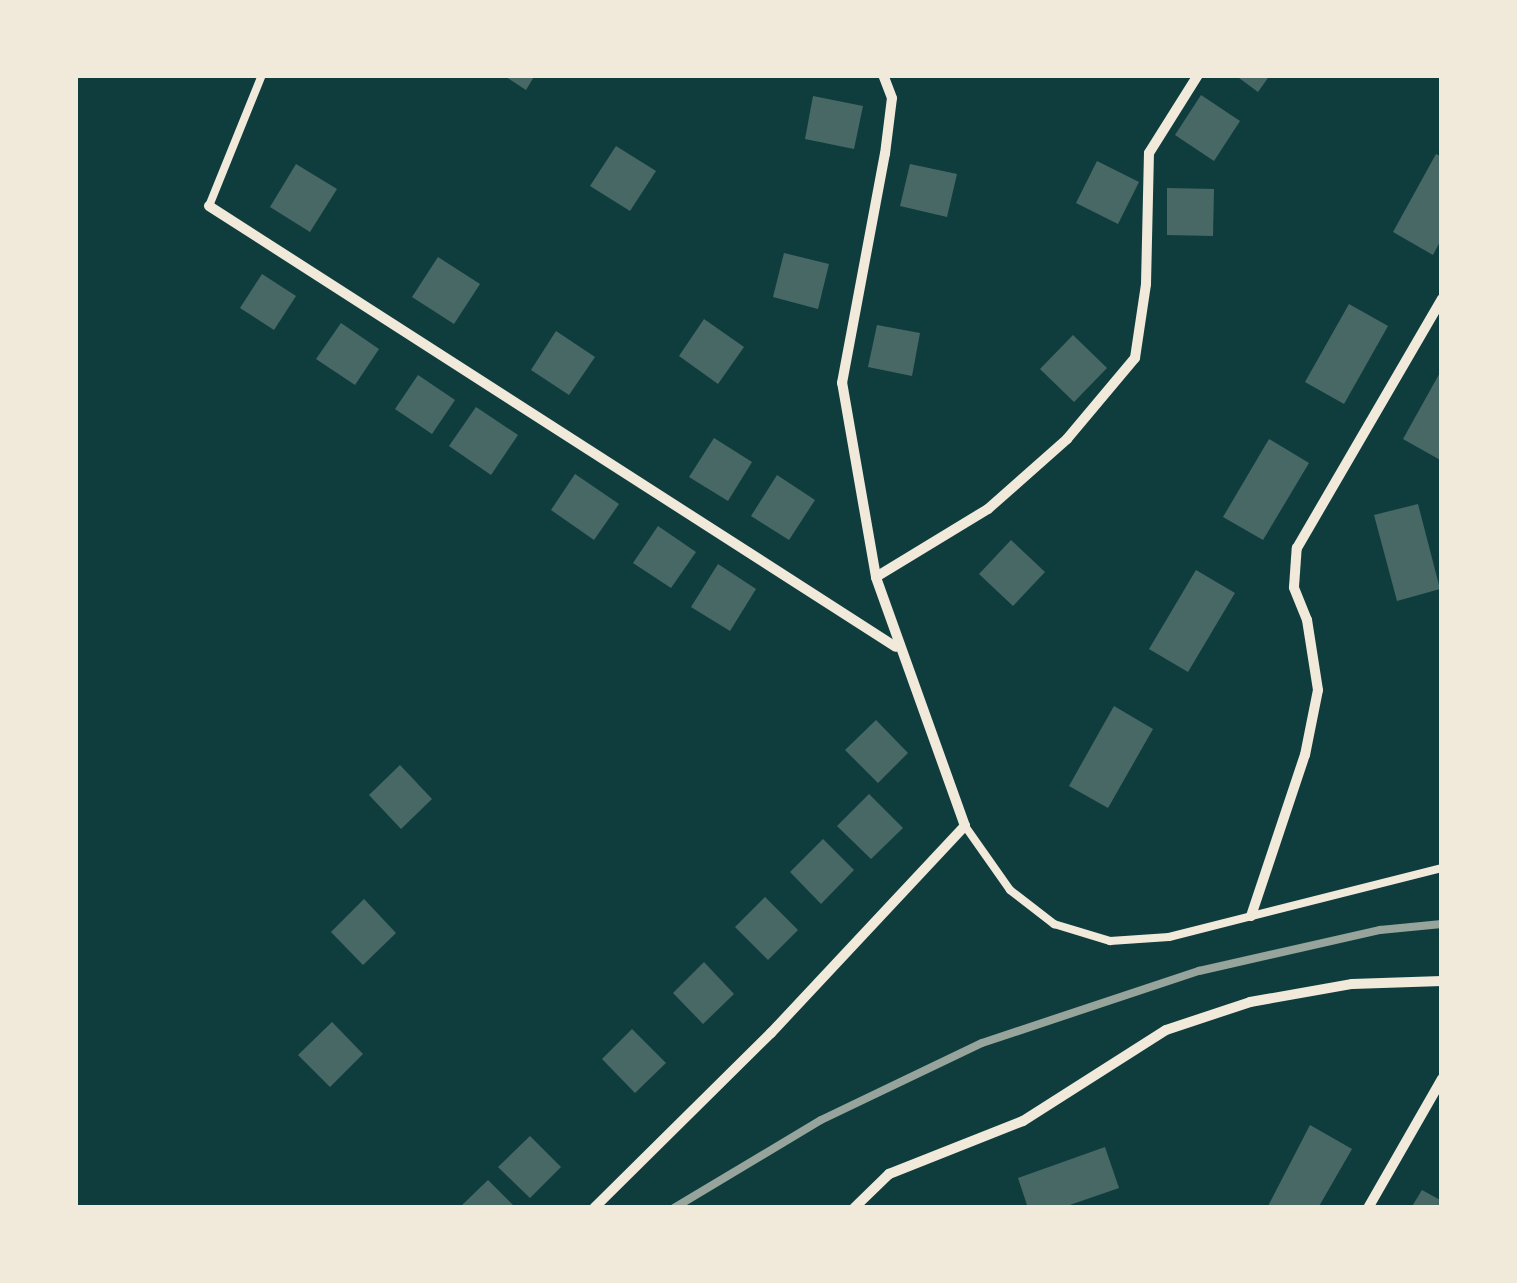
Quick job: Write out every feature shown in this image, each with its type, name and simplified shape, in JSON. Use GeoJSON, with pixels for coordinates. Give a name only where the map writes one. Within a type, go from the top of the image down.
{"type":"FeatureCollection","features":[{"type":"Feature","properties":{"kind":"street"},"geometry":{"type":"LineString","coordinates":[[594,1208],[771,1034],[965,826],[897,647],[876,577],[842,382],[892,98],[882,75]]}},
{"type":"Feature","properties":{"kind":"street"},"geometry":{"type":"LineString","coordinates":[[876,577],[988,509],[1067,439],[1136,358],[1146,284],[1150,154],[1198,75]]}},
{"type":"Feature","properties":{"kind":"street"},"geometry":{"type":"LineString","coordinates":[[209,206],[897,647]]}},
{"type":"Feature","properties":{"kind":"street"},"geometry":{"type":"LineString","coordinates":[[1251,916],[1305,755],[1318,690],[1294,587],[1296,548],[1442,299]]}},
{"type":"Feature","properties":{"kind":"street"},"geometry":{"type":"LineString","coordinates":[[854,1208],[889,1174],[1023,1120],[1166,1030],[1250,1002],[1352,984],[1442,981]]}},
{"type":"Feature","properties":{"kind":"street"},"geometry":{"type":"LineString","coordinates":[[1368,1208],[1442,1079]]}},
{"type":"Feature","properties":{"kind":"lane"},"geometry":{"type":"LineString","coordinates":[[209,206],[262,75]]}},
{"type":"Feature","properties":{"kind":"lane"},"geometry":{"type":"LineString","coordinates":[[965,826],[1010,890],[1054,924],[1110,941],[1169,936],[1442,868]]}},
{"type":"Feature","properties":{"kind":"building"},"geometry":{"type":"Polygon","coordinates":[[[503,75],[535,75],[526,90],[503,75]]]}},
{"type":"Feature","properties":{"kind":"building"},"geometry":{"type":"Polygon","coordinates":[[[1235,75],[1270,75],[1258,92],[1235,75]]]}},
{"type":"Feature","properties":{"kind":"building"},"geometry":{"type":"Polygon","coordinates":[[[1201,95],[1240,121],[1214,161],[1175,135],[1201,95]]]}},
{"type":"Feature","properties":{"kind":"building"},"geometry":{"type":"Polygon","coordinates":[[[813,96],[863,106],[854,149],[805,139],[813,96]]]}},
{"type":"Feature","properties":{"kind":"building"},"geometry":{"type":"Polygon","coordinates":[[[616,146],[656,171],[630,211],[590,186],[616,146]]]}},
{"type":"Feature","properties":{"kind":"building"},"geometry":{"type":"Polygon","coordinates":[[[1436,154],[1442,157],[1442,238],[1433,255],[1393,232],[1436,154]]]}},
{"type":"Feature","properties":{"kind":"building"},"geometry":{"type":"Polygon","coordinates":[[[1097,161],[1139,182],[1118,224],[1076,203],[1097,161]]]}},
{"type":"Feature","properties":{"kind":"building"},"geometry":{"type":"Polygon","coordinates":[[[296,164],[337,189],[310,232],[270,207],[296,164]]]}},
{"type":"Feature","properties":{"kind":"building"},"geometry":{"type":"Polygon","coordinates":[[[910,164],[957,174],[947,217],[900,206],[910,164]]]}},
{"type":"Feature","properties":{"kind":"building"},"geometry":{"type":"Polygon","coordinates":[[[1167,188],[1214,189],[1213,236],[1167,235],[1167,188]]]}},
{"type":"Feature","properties":{"kind":"building"},"geometry":{"type":"Polygon","coordinates":[[[784,253],[829,264],[818,309],[773,297],[784,253]]]}},
{"type":"Feature","properties":{"kind":"building"},"geometry":{"type":"Polygon","coordinates":[[[438,257],[480,284],[454,324],[412,297],[438,257]]]}},
{"type":"Feature","properties":{"kind":"building"},"geometry":{"type":"Polygon","coordinates":[[[262,274],[296,296],[274,330],[240,308],[262,274]]]}},
{"type":"Feature","properties":{"kind":"building"},"geometry":{"type":"Polygon","coordinates":[[[1349,304],[1388,326],[1344,404],[1305,382],[1349,304]]]}},
{"type":"Feature","properties":{"kind":"building"},"geometry":{"type":"Polygon","coordinates":[[[704,319],[744,347],[718,384],[679,356],[704,319]]]}},
{"type":"Feature","properties":{"kind":"building"},"geometry":{"type":"Polygon","coordinates":[[[341,323],[379,349],[355,385],[316,359],[341,323]]]}},
{"type":"Feature","properties":{"kind":"building"},"geometry":{"type":"Polygon","coordinates":[[[877,325],[920,333],[912,376],[868,367],[877,325]]]}},
{"type":"Feature","properties":{"kind":"building"},"geometry":{"type":"Polygon","coordinates":[[[556,331],[595,357],[569,395],[531,370],[556,331]]]}},
{"type":"Feature","properties":{"kind":"building"},"geometry":{"type":"Polygon","coordinates":[[[1073,335],[1107,368],[1074,402],[1040,369],[1073,335]]]}},
{"type":"Feature","properties":{"kind":"building"},"geometry":{"type":"Polygon","coordinates":[[[1442,369],[1442,461],[1403,439],[1442,369]]]}},
{"type":"Feature","properties":{"kind":"building"},"geometry":{"type":"Polygon","coordinates":[[[418,375],[455,400],[432,434],[395,409],[418,375]]]}},
{"type":"Feature","properties":{"kind":"building"},"geometry":{"type":"Polygon","coordinates":[[[476,407],[518,435],[491,475],[449,446],[476,407]]]}},
{"type":"Feature","properties":{"kind":"building"},"geometry":{"type":"Polygon","coordinates":[[[714,438],[752,462],[728,501],[689,477],[714,438]]]}},
{"type":"Feature","properties":{"kind":"building"},"geometry":{"type":"Polygon","coordinates":[[[1269,439],[1309,463],[1263,540],[1223,517],[1269,439]]]}},
{"type":"Feature","properties":{"kind":"building"},"geometry":{"type":"Polygon","coordinates":[[[575,474],[619,504],[594,540],[551,510],[575,474]]]}},
{"type":"Feature","properties":{"kind":"building"},"geometry":{"type":"Polygon","coordinates":[[[777,475],[815,500],[789,540],[751,516],[777,475]]]}},
{"type":"Feature","properties":{"kind":"building"},"geometry":{"type":"Polygon","coordinates":[[[1418,504],[1440,589],[1397,601],[1374,515],[1418,504]]]}},
{"type":"Feature","properties":{"kind":"building"},"geometry":{"type":"Polygon","coordinates":[[[658,526],[696,552],[671,588],[633,563],[658,526]]]}},
{"type":"Feature","properties":{"kind":"building"},"geometry":{"type":"Polygon","coordinates":[[[1011,540],[1045,572],[1013,606],[979,574],[1011,540]]]}},
{"type":"Feature","properties":{"kind":"building"},"geometry":{"type":"Polygon","coordinates":[[[718,564],[756,589],[730,631],[691,607],[718,564]]]}},
{"type":"Feature","properties":{"kind":"building"},"geometry":{"type":"Polygon","coordinates":[[[1196,570],[1235,593],[1188,672],[1149,649],[1196,570]]]}},
{"type":"Feature","properties":{"kind":"building"},"geometry":{"type":"Polygon","coordinates":[[[1114,706],[1153,729],[1108,808],[1069,786],[1114,706]]]}},
{"type":"Feature","properties":{"kind":"building"},"geometry":{"type":"Polygon","coordinates":[[[876,720],[908,753],[878,783],[845,750],[876,720]]]}},
{"type":"Feature","properties":{"kind":"building"},"geometry":{"type":"Polygon","coordinates":[[[400,765],[432,799],[401,829],[369,795],[400,765]]]}},
{"type":"Feature","properties":{"kind":"building"},"geometry":{"type":"Polygon","coordinates":[[[869,794],[903,828],[871,859],[837,826],[869,794]]]}},
{"type":"Feature","properties":{"kind":"building"},"geometry":{"type":"Polygon","coordinates":[[[823,839],[854,870],[821,904],[790,872],[823,839]]]}},
{"type":"Feature","properties":{"kind":"building"},"geometry":{"type":"Polygon","coordinates":[[[765,897],[798,930],[768,960],[735,927],[765,897]]]}},
{"type":"Feature","properties":{"kind":"building"},"geometry":{"type":"Polygon","coordinates":[[[364,899],[396,933],[363,965],[331,932],[364,899]]]}},
{"type":"Feature","properties":{"kind":"building"},"geometry":{"type":"Polygon","coordinates":[[[704,962],[734,994],[703,1024],[673,993],[704,962]]]}},
{"type":"Feature","properties":{"kind":"building"},"geometry":{"type":"Polygon","coordinates":[[[332,1022],[363,1054],[330,1087],[298,1055],[332,1022]]]}},
{"type":"Feature","properties":{"kind":"building"},"geometry":{"type":"Polygon","coordinates":[[[632,1029],[666,1063],[635,1093],[602,1059],[632,1029]]]}},
{"type":"Feature","properties":{"kind":"building"},"geometry":{"type":"Polygon","coordinates":[[[1310,1125],[1352,1149],[1318,1208],[1267,1208],[1310,1125]]]}},
{"type":"Feature","properties":{"kind":"building"},"geometry":{"type":"Polygon","coordinates":[[[530,1136],[561,1167],[530,1198],[498,1167],[530,1136]]]}},
{"type":"Feature","properties":{"kind":"building"},"geometry":{"type":"Polygon","coordinates":[[[1105,1147],[1119,1188],[1061,1208],[1028,1208],[1018,1178],[1105,1147]]]}},
{"type":"Feature","properties":{"kind":"building"},"geometry":{"type":"Polygon","coordinates":[[[488,1180],[516,1208],[459,1208],[488,1180]]]}},
{"type":"Feature","properties":{"kind":"building"},"geometry":{"type":"Polygon","coordinates":[[[1422,1190],[1442,1201],[1442,1208],[1411,1208],[1422,1190]]]}},
{"type":"Feature","properties":{"kind":"railway"},"geometry":{"type":"LineString","coordinates":[[674,1208],[821,1120],[982,1043],[1199,971],[1380,930],[1442,924]]}}]}
